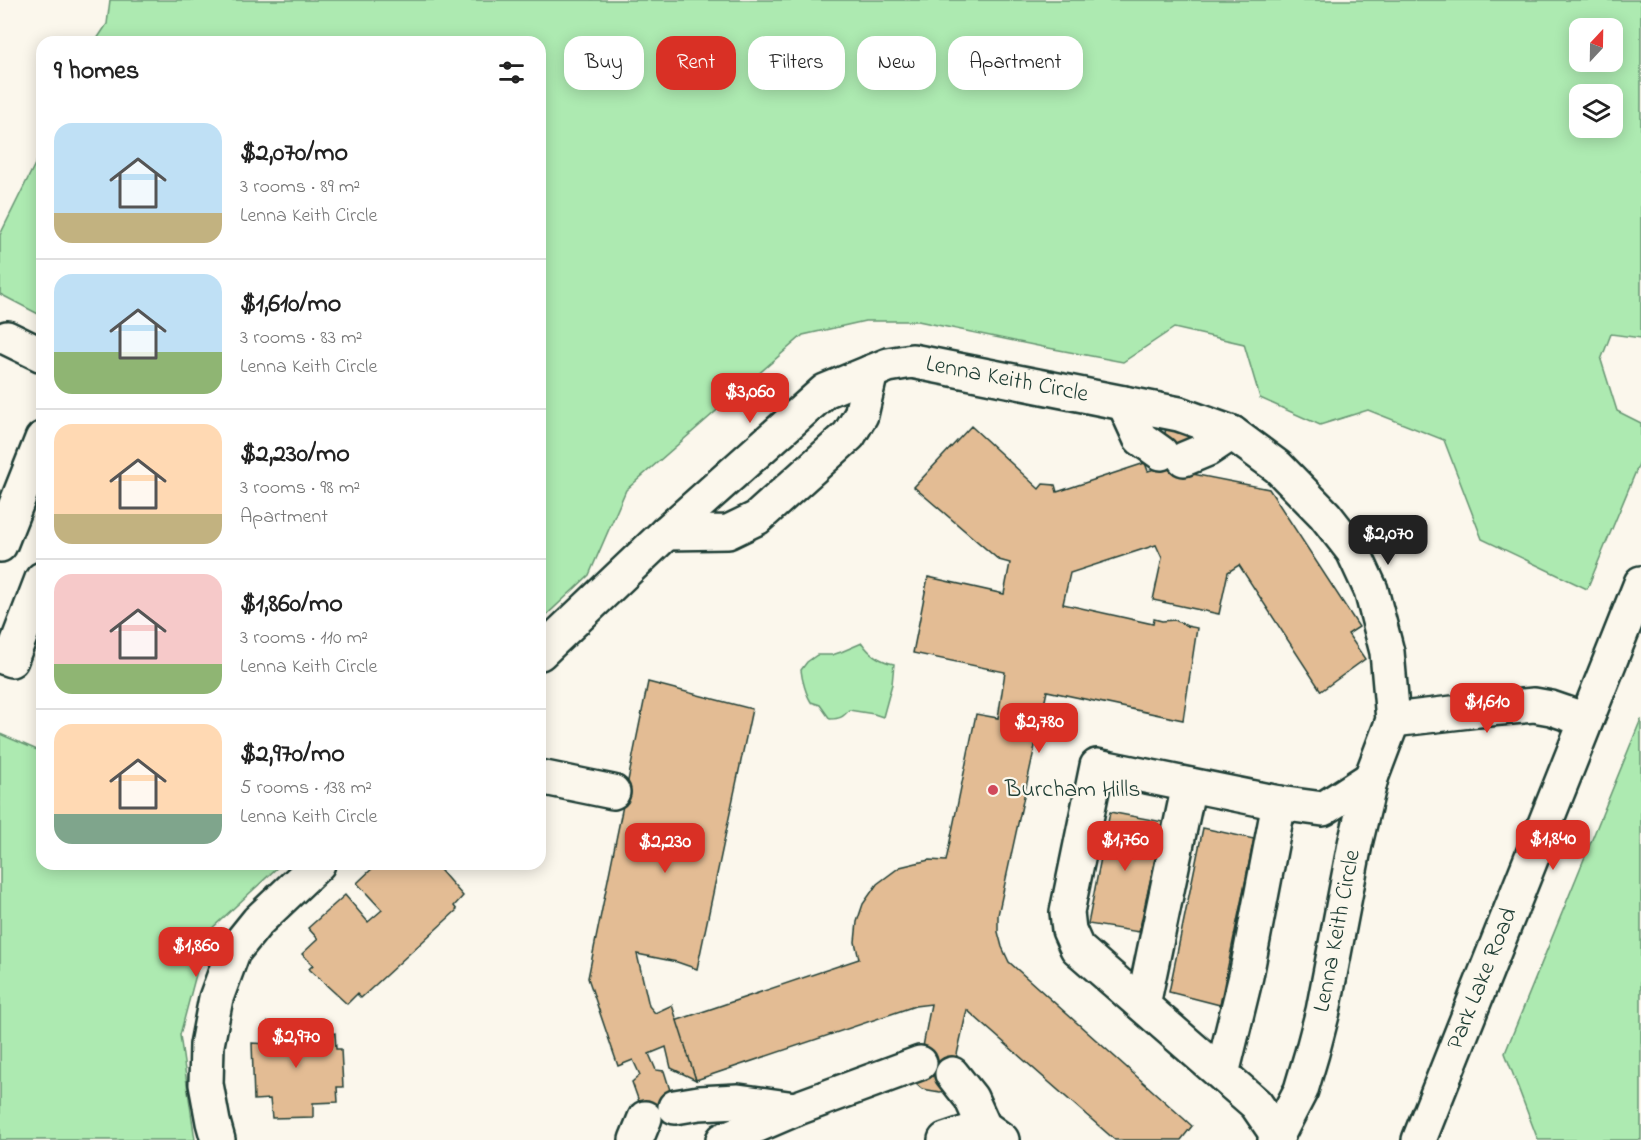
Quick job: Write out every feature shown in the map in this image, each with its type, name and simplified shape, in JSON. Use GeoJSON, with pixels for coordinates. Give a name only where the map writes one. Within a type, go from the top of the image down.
{"type":"FeatureCollection","features":[{"type":"Feature","properties":{"kind":"street"},"geometry":{"type":"LineString","coordinates":[[2,341],[36,353]]}},
{"type":"Feature","properties":{"kind":"street","name":"Lenna Keith Circle"},"geometry":{"type":"LineString","coordinates":[[546,647],[666,533],[825,391],[888,365],[912,361],[1179,414],[1232,433],[1278,467],[1325,515],[1353,551],[1371,590],[1387,652],[1393,720],[1371,778],[1355,844],[1323,1011],[1312,1053],[1301,1090],[1277,1138]]}},
{"type":"Feature","properties":{"kind":"street"},"geometry":{"type":"LineString","coordinates":[[666,533],[728,532],[757,518],[849,435],[861,415],[871,372]]}},
{"type":"Feature","properties":{"kind":"street"},"geometry":{"type":"LineString","coordinates":[[1124,403],[1140,438],[1173,456],[1208,449],[1232,433]]}},
{"type":"Feature","properties":{"kind":"street"},"geometry":{"type":"LineString","coordinates":[[0,545],[36,453]]}},
{"type":"Feature","properties":{"kind":"street","name":"Park Lake Road"},"geometry":{"type":"LineString","coordinates":[[1419,1140],[1641,583]]}},
{"type":"Feature","properties":{"kind":"street"},"geometry":{"type":"LineString","coordinates":[[0,656],[11,660],[36,595]]}},
{"type":"Feature","properties":{"kind":"street"},"geometry":{"type":"LineString","coordinates":[[1393,720],[1534,705],[1551,708],[1586,720]]}},
{"type":"Feature","properties":{"kind":"street"},"geometry":{"type":"LineString","coordinates":[[1277,1138],[1256,1104],[1077,948],[1069,930],[1067,912],[1097,766],[1279,803],[1323,809],[1371,778]]}},
{"type":"Feature","properties":{"kind":"street"},"geometry":{"type":"LineString","coordinates":[[546,778],[613,792]]}},
{"type":"Feature","properties":{"kind":"street"},"geometry":{"type":"LineString","coordinates":[[1143,1005],[1189,785]]}},
{"type":"Feature","properties":{"kind":"street"},"geometry":{"type":"LineString","coordinates":[[1222,1074],[1246,976],[1279,803]]}},
{"type":"Feature","properties":{"kind":"street"},"geometry":{"type":"LineString","coordinates":[[218,1140],[206,1084],[207,1045],[216,998],[233,952],[258,921],[312,870]]}},
{"type":"Feature","properties":{"kind":"street"},"geometry":{"type":"LineString","coordinates":[[723,1140],[795,1109],[920,1063]]}},
{"type":"Feature","properties":{"kind":"street"},"geometry":{"type":"LineString","coordinates":[[945,1140],[993,1133],[971,1098],[952,1074]]}},
{"type":"Feature","properties":{"kind":"street"},"geometry":{"type":"LineString","coordinates":[[675,1107],[738,1101],[795,1109]]}},
{"type":"Feature","properties":{"kind":"green space"},"geometry":{"type":"Polygon","coordinates":[[[110,0],[1641,0],[1641,338],[1611,334],[1601,360],[1617,411],[1641,423],[1641,459],[1587,589],[1482,539],[1444,440],[1368,410],[1320,425],[1260,398],[1244,344],[1174,328],[1123,362],[918,321],[865,321],[803,335],[626,490],[589,575],[546,615],[546,36],[99,36],[107,24],[110,0]]]}},
{"type":"Feature","properties":{"kind":"green space"},"geometry":{"type":"Polygon","coordinates":[[[36,162],[36,313],[0,294],[0,235],[36,162]]]}},
{"type":"Feature","properties":{"kind":"green space"},"geometry":{"type":"Polygon","coordinates":[[[862,643],[876,657],[894,664],[892,684],[883,717],[849,710],[841,717],[830,719],[820,705],[811,702],[804,687],[801,670],[817,655],[832,655],[862,643]]]}},
{"type":"Feature","properties":{"kind":"green space"},"geometry":{"type":"Polygon","coordinates":[[[1641,719],[1641,1140],[1538,1140],[1505,1053],[1641,719]]]}},
{"type":"Feature","properties":{"kind":"green space"},"geometry":{"type":"Polygon","coordinates":[[[0,734],[36,749],[36,870],[275,870],[207,933],[180,1035],[195,1140],[0,1140],[0,734]]]}},
{"type":"Feature","properties":{"kind":"building","name":"Burcham Hills"},"geometry":{"type":"Polygon","coordinates":[[[1171,425],[1190,433],[1182,472],[1269,489],[1359,627],[1348,634],[1365,659],[1321,691],[1239,565],[1228,572],[1219,614],[1153,600],[1162,558],[1156,545],[1070,573],[1063,604],[1153,624],[1154,619],[1175,620],[1197,628],[1183,720],[1047,691],[998,915],[998,932],[1009,962],[1192,1126],[1181,1140],[1115,1140],[967,1010],[949,1090],[940,1092],[922,1089],[916,1084],[931,1004],[915,1006],[696,1080],[675,1021],[859,959],[855,942],[857,922],[863,904],[877,884],[900,867],[929,860],[946,861],[976,714],[998,718],[1005,672],[913,653],[928,577],[1004,594],[1010,563],[999,560],[914,487],[971,426],[1039,489],[1043,484],[1055,485],[1057,492],[1145,463],[1148,471],[1158,468],[1166,428],[1171,425]]]}},
{"type":"Feature","properties":{"kind":"building"},"geometry":{"type":"Polygon","coordinates":[[[648,682],[752,709],[697,969],[677,962],[637,954],[649,1006],[655,1013],[672,1005],[696,1080],[671,1068],[666,1047],[649,1054],[656,1070],[664,1071],[678,1116],[648,1127],[632,1082],[640,1075],[633,1060],[618,1066],[588,978],[648,682]]]}},
{"type":"Feature","properties":{"kind":"building"},"geometry":{"type":"Polygon","coordinates":[[[1110,812],[1163,822],[1139,932],[1088,924],[1110,812]]]}},
{"type":"Feature","properties":{"kind":"building"},"geometry":{"type":"Polygon","coordinates":[[[1203,828],[1254,839],[1220,1005],[1169,992],[1203,828]]]}},
{"type":"Feature","properties":{"kind":"building"},"geometry":{"type":"Polygon","coordinates":[[[371,870],[440,870],[463,896],[454,906],[457,910],[361,998],[357,994],[347,1004],[309,969],[313,965],[302,954],[318,939],[308,928],[345,895],[368,922],[382,910],[357,883],[371,870]]]}},
{"type":"Feature","properties":{"kind":"building"},"geometry":{"type":"Polygon","coordinates":[[[310,1021],[310,1035],[335,1033],[336,1049],[341,1049],[343,1087],[337,1087],[338,1102],[313,1103],[313,1117],[272,1118],[270,1099],[254,1100],[252,1043],[268,1044],[268,1022],[310,1021]]]}},
{"type":"Feature","properties":{"kind":"place","name":"Burcham Hills"},"geometry":{"type":"Point","coordinates":[993,790]}}]}
